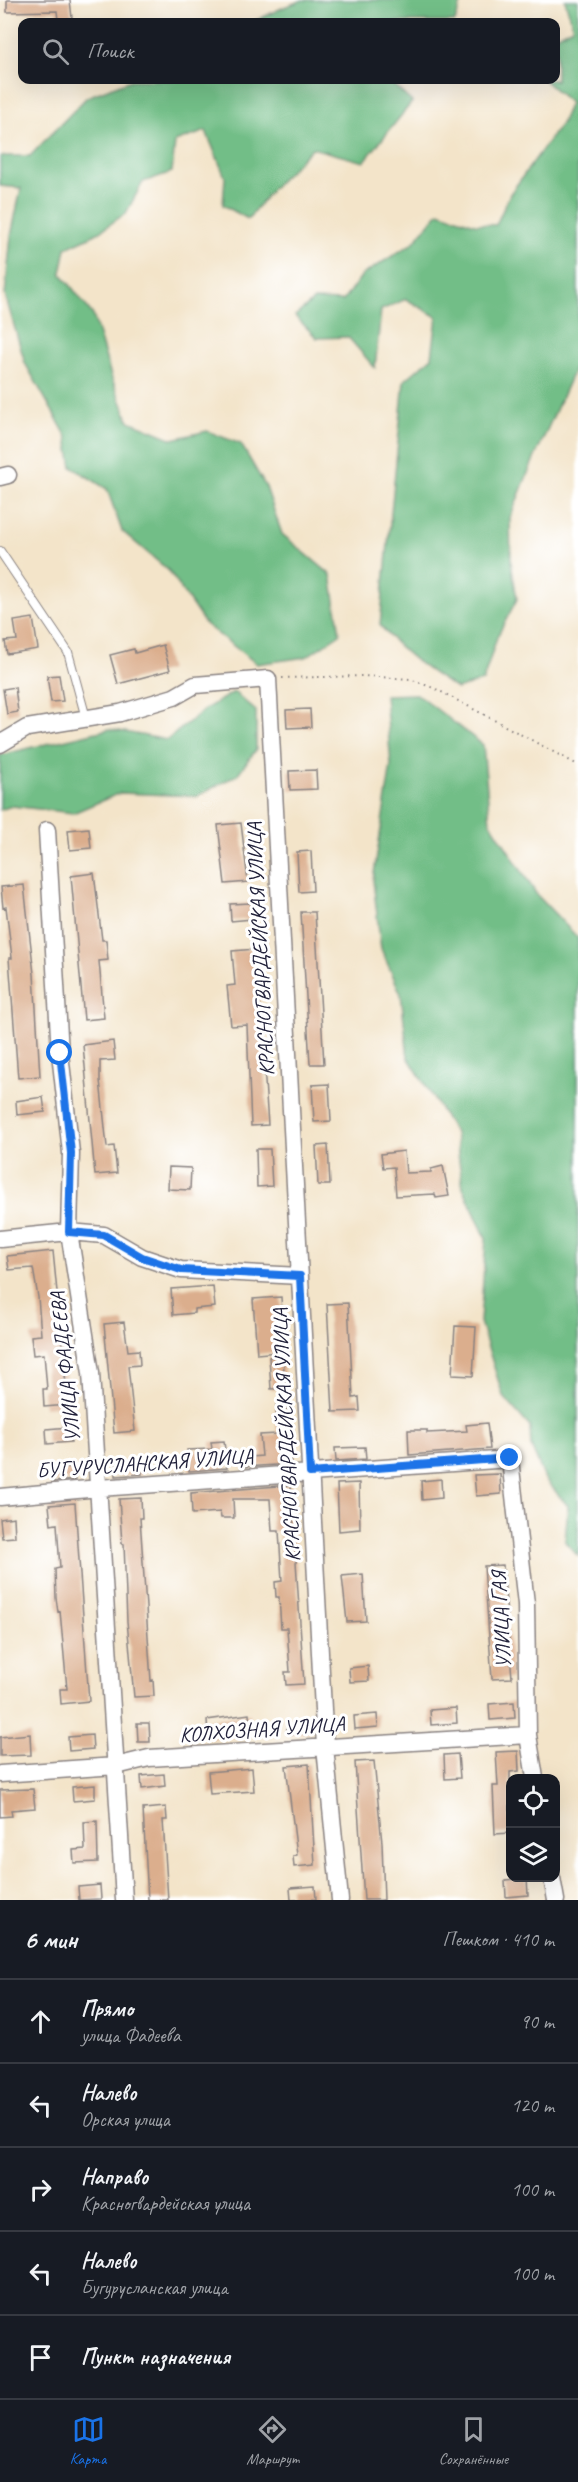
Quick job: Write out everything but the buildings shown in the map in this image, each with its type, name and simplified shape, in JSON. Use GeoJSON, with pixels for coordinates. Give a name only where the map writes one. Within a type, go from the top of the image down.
{"type":"FeatureCollection","features":[{"type":"Feature","properties":{"kind":"street"},"geometry":{"type":"LineString","coordinates":[[0,744],[27,728],[120,713],[174,697],[195,685],[268,679]]}},
{"type":"Feature","properties":{"kind":"street","name":"КРАСНОГВАРДЕЙСКАЯ УЛИЦА"},"geometry":{"type":"LineString","coordinates":[[268,679],[326,1747],[340,1900]]}},
{"type":"Feature","properties":{"kind":"street","name":"УЛИЦА ФАДЕЕВА"},"geometry":{"type":"LineString","coordinates":[[47,830],[60,1053],[71,1153],[69,1232],[91,1373],[124,1900]]}},
{"type":"Feature","properties":{"kind":"street"},"geometry":{"type":"LineString","coordinates":[[0,1239],[69,1232],[104,1235],[142,1257],[181,1270],[300,1276]]}},
{"type":"Feature","properties":{"kind":"street","name":"БУГУРУСЛАНСКАЯ УЛИЦА"},"geometry":{"type":"LineString","coordinates":[[0,1497],[510,1458]]}},
{"type":"Feature","properties":{"kind":"street","name":"УЛИЦА ГАЯ"},"geometry":{"type":"LineString","coordinates":[[510,1458],[526,1604],[528,1735],[534,1774]]}},
{"type":"Feature","properties":{"kind":"street","name":"КОЛХОЗНАЯ УЛИЦА"},"geometry":{"type":"LineString","coordinates":[[0,1774],[116,1766],[149,1758],[528,1735]]}},
{"type":"Feature","properties":{"kind":"street"},"geometry":{"type":"LineString","coordinates":[[553,1882],[556,1900]]}},
{"type":"Feature","properties":{"kind":"lane"},"geometry":{"type":"LineString","coordinates":[[0,551],[68,652],[87,718]]}},
{"type":"Feature","properties":{"kind":"path"},"geometry":{"type":"LineString","coordinates":[[268,679],[362,675],[410,679],[436,689],[578,765]]}},
{"type":"Feature","properties":{"kind":"green space"},"geometry":{"type":"Polygon","coordinates":[[[303,0],[462,0],[456,18],[261,18],[303,0]]]}},
{"type":"Feature","properties":{"kind":"green space"},"geometry":{"type":"Polygon","coordinates":[[[565,0],[578,0],[578,361],[510,518],[511,562],[517,599],[497,637],[483,681],[457,689],[416,660],[380,625],[404,381],[432,357],[437,317],[406,299],[381,310],[375,368],[348,337],[317,338],[295,316],[314,300],[343,301],[362,275],[413,243],[439,212],[475,224],[496,225],[510,194],[561,124],[570,103],[549,84],[560,84],[560,34],[573,27],[565,0]]]}},
{"type":"Feature","properties":{"kind":"green space"},"geometry":{"type":"Polygon","coordinates":[[[121,84],[392,84],[412,102],[364,162],[312,148],[272,189],[248,219],[223,205],[225,177],[206,131],[175,142],[172,172],[143,182],[126,213],[96,234],[66,248],[61,273],[93,315],[112,379],[129,421],[173,439],[207,431],[241,444],[266,487],[282,534],[331,575],[340,634],[306,657],[257,664],[205,624],[169,571],[122,531],[107,489],[72,467],[67,437],[25,363],[5,295],[11,236],[21,188],[0,186],[0,156],[30,156],[87,97],[121,84]]]}},
{"type":"Feature","properties":{"kind":"green space"},"geometry":{"type":"Polygon","coordinates":[[[234,692],[256,711],[256,750],[237,775],[197,796],[120,793],[73,813],[12,806],[0,810],[0,755],[109,729],[167,740],[205,709],[234,692]]]}},
{"type":"Feature","properties":{"kind":"green space"},"geometry":{"type":"Polygon","coordinates":[[[417,694],[483,745],[490,822],[537,895],[578,938],[578,1556],[565,1542],[568,1506],[545,1479],[531,1446],[530,1427],[503,1396],[480,1322],[486,1238],[463,1188],[455,1133],[408,1057],[401,994],[381,949],[373,880],[391,765],[385,695],[417,694]]]}},
{"type":"Feature","properties":{"kind":"route"},"geometry":{"type":"LineString","coordinates":[[60,1053],[71,1153],[69,1232],[104,1235],[142,1257],[181,1270],[300,1276],[310,1473],[510,1458]]}}]}
